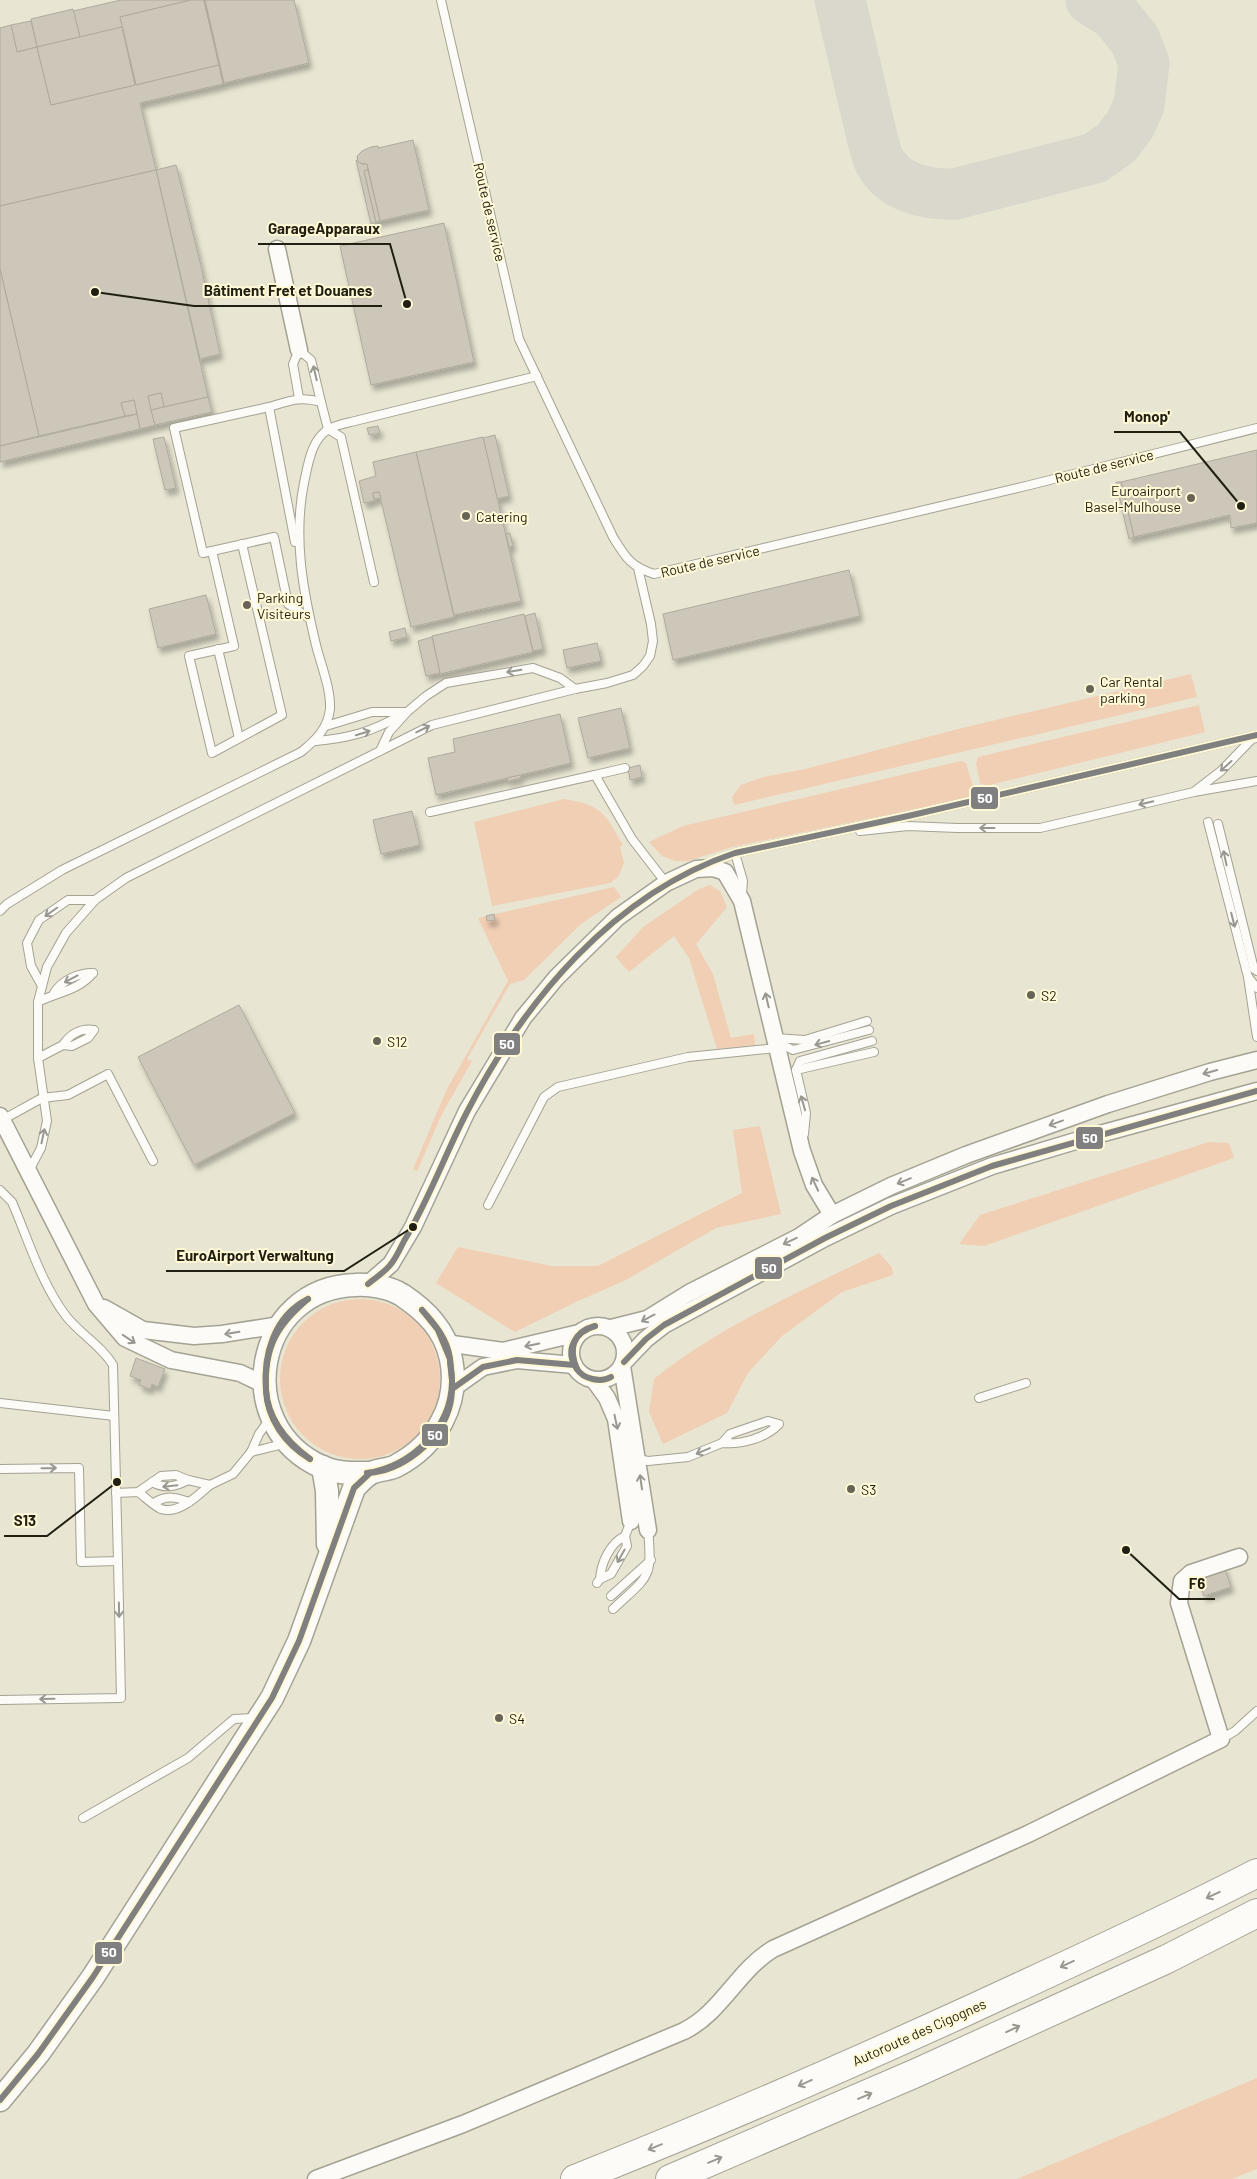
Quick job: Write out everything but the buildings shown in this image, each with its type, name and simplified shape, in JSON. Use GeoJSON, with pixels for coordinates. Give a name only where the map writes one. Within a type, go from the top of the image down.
{"type":"FeatureCollection","features":[{"type":"Feature","properties":{"kind":"highway","name":"Autoroute des Cigognes"},"geometry":{"type":"LineString","coordinates":[[575,2179],[659,2146],[896,2043],[1025,1984],[1257,1873]]}},
{"type":"Feature","properties":{"kind":"highway"},"geometry":{"type":"LineString","coordinates":[[670,2179],[916,2073],[1220,1933],[1257,1914]]}},
{"type":"Feature","properties":{"kind":"highway"},"geometry":{"type":"LineString","coordinates":[[1220,1933],[1257,1920]]}},
{"type":"Feature","properties":{"kind":"main road"},"geometry":{"type":"LineString","coordinates":[[368,1284],[397,1292],[422,1308],[440,1331],[451,1359],[452,1389],[446,1414],[434,1436],[416,1454],[394,1467],[370,1473],[346,1473],[323,1467],[304,1457],[288,1443],[271,1416],[263,1384],[267,1353],[280,1325],[297,1306],[319,1292],[343,1285],[368,1284]]}},
{"type":"Feature","properties":{"kind":"main road"},"geometry":{"type":"LineString","coordinates":[[323,1467],[326,1491],[328,1559]]}},
{"type":"Feature","properties":{"kind":"main road"},"geometry":{"type":"LineString","coordinates":[[0,2100],[64,2019],[272,1698],[298,1641],[354,1488],[370,1473]]}},
{"type":"Feature","properties":{"kind":"street"},"geometry":{"type":"LineString","coordinates":[[277,249],[299,350]]}},
{"type":"Feature","properties":{"kind":"street"},"geometry":{"type":"LineString","coordinates":[[368,1284],[391,1264],[413,1227],[467,1111],[522,1018],[556,978],[618,917],[666,883],[696,869],[714,868],[725,872],[742,901],[802,1151],[814,1185],[832,1215]]}},
{"type":"Feature","properties":{"kind":"street"},"geometry":{"type":"LineString","coordinates":[[445,1343],[503,1352],[579,1333],[594,1326],[611,1328],[647,1319],[689,1293],[799,1236],[832,1215],[891,1186],[983,1149],[1108,1104],[1210,1072],[1257,1060]]}},
{"type":"Feature","properties":{"kind":"street"},"geometry":{"type":"LineString","coordinates":[[579,1333],[571,1348],[574,1365],[585,1377],[594,1380],[610,1377],[646,1339],[664,1325],[837,1232],[890,1206],[992,1166],[1257,1091]]}},
{"type":"Feature","properties":{"kind":"street"},"geometry":{"type":"LineString","coordinates":[[1,1118],[96,1304],[124,1338],[171,1360],[240,1373],[263,1384]]}},
{"type":"Feature","properties":{"kind":"street"},"geometry":{"type":"LineString","coordinates":[[96,1304],[143,1330],[194,1336],[222,1334],[280,1325]]}},
{"type":"Feature","properties":{"kind":"street"},"geometry":{"type":"LineString","coordinates":[[611,1328],[623,1341],[625,1349],[623,1364],[648,1530]]}},
{"type":"Feature","properties":{"kind":"street"},"geometry":{"type":"LineString","coordinates":[[452,1389],[483,1367],[518,1360],[574,1365]]}},
{"type":"Feature","properties":{"kind":"street"},"geometry":{"type":"LineString","coordinates":[[594,1380],[607,1398],[616,1419],[628,1529]]}},
{"type":"Feature","properties":{"kind":"street"},"geometry":{"type":"LineString","coordinates":[[316,2179],[463,2124],[684,2031],[694,2026],[716,2008],[757,1958],[773,1949],[1028,1834],[1221,1739],[1179,1603],[1182,1581],[1191,1574],[1239,1558]]}},
{"type":"Feature","properties":{"kind":"lane","name":"Route de service"},"geometry":{"type":"LineString","coordinates":[[441,0],[519,339],[613,536],[628,561],[638,568],[654,574],[760,550],[1257,428]]}},
{"type":"Feature","properties":{"kind":"lane"},"geometry":{"type":"LineString","coordinates":[[299,398],[293,364],[299,350],[312,360],[328,429],[341,437],[374,582]]}},
{"type":"Feature","properties":{"kind":"lane"},"geometry":{"type":"LineString","coordinates":[[300,566],[299,506],[307,466],[314,446],[328,429],[537,376]]}},
{"type":"Feature","properties":{"kind":"lane"},"geometry":{"type":"LineString","coordinates":[[309,618],[288,604],[274,537],[203,553],[174,428],[299,398],[321,402]]}},
{"type":"Feature","properties":{"kind":"lane"},"geometry":{"type":"LineString","coordinates":[[0,911],[7,904],[62,870],[302,752],[316,741],[326,726],[330,708],[309,618],[269,406]]}},
{"type":"Feature","properties":{"kind":"lane"},"geometry":{"type":"LineString","coordinates":[[212,551],[234,646],[189,656],[212,754],[282,715],[242,544]]}},
{"type":"Feature","properties":{"kind":"lane"},"geometry":{"type":"LineString","coordinates":[[29,1173],[41,1148],[47,1120],[42,1098],[38,1058],[38,1002],[47,967],[66,932],[95,900],[126,878],[432,725],[633,675],[650,656],[652,641],[651,624],[638,568]]}},
{"type":"Feature","properties":{"kind":"lane"},"geometry":{"type":"LineString","coordinates":[[218,649],[239,738]]}},
{"type":"Feature","properties":{"kind":"lane"},"geometry":{"type":"LineString","coordinates":[[380,751],[389,732],[407,712],[426,696],[446,683],[533,668],[560,678],[575,689]]}},
{"type":"Feature","properties":{"kind":"lane"},"geometry":{"type":"LineString","coordinates":[[326,726],[372,712],[407,712]]}},
{"type":"Feature","properties":{"kind":"lane"},"geometry":{"type":"LineString","coordinates":[[316,741],[346,738],[377,729],[407,712]]}},
{"type":"Feature","properties":{"kind":"lane"},"geometry":{"type":"LineString","coordinates":[[696,869],[735,853],[1257,736]]}},
{"type":"Feature","properties":{"kind":"lane"},"geometry":{"type":"LineString","coordinates":[[1194,792],[1221,771],[1257,736]]}},
{"type":"Feature","properties":{"kind":"lane"},"geometry":{"type":"LineString","coordinates":[[430,812],[625,768]]}},
{"type":"Feature","properties":{"kind":"lane"},"geometry":{"type":"LineString","coordinates":[[595,775],[632,839],[666,883]]}},
{"type":"Feature","properties":{"kind":"lane"},"geometry":{"type":"LineString","coordinates":[[821,835],[908,826],[1040,828],[1194,792],[1257,781]]}},
{"type":"Feature","properties":{"kind":"lane"},"geometry":{"type":"LineString","coordinates":[[1208,822],[1248,977],[1257,1036]]}},
{"type":"Feature","properties":{"kind":"lane"},"geometry":{"type":"LineString","coordinates":[[1218,824],[1256,971]]}},
{"type":"Feature","properties":{"kind":"lane"},"geometry":{"type":"LineString","coordinates":[[735,853],[743,880],[742,901]]}},
{"type":"Feature","properties":{"kind":"lane"},"geometry":{"type":"LineString","coordinates":[[42,986],[31,966],[27,943],[40,920],[68,900],[95,900]]}},
{"type":"Feature","properties":{"kind":"lane"},"geometry":{"type":"LineString","coordinates":[[38,1002],[54,993],[63,993],[86,981],[93,973]]}},
{"type":"Feature","properties":{"kind":"lane"},"geometry":{"type":"LineString","coordinates":[[1248,977],[1257,988]]}},
{"type":"Feature","properties":{"kind":"lane"},"geometry":{"type":"LineString","coordinates":[[488,1205],[544,1097],[558,1087],[688,1057],[805,1040],[867,1021]]}},
{"type":"Feature","properties":{"kind":"lane"},"geometry":{"type":"LineString","coordinates":[[38,1058],[63,1045],[72,1046],[90,1037],[94,1030]]}},
{"type":"Feature","properties":{"kind":"lane"},"geometry":{"type":"LineString","coordinates":[[776,1043],[793,1050],[869,1030]]}},
{"type":"Feature","properties":{"kind":"lane"},"geometry":{"type":"LineString","coordinates":[[802,1151],[806,1113],[796,1070],[800,1061],[872,1041]]}},
{"type":"Feature","properties":{"kind":"lane"},"geometry":{"type":"LineString","coordinates":[[796,1070],[874,1052]]}},
{"type":"Feature","properties":{"kind":"lane"},"geometry":{"type":"LineString","coordinates":[[1,1118],[42,1098],[68,1095],[108,1074],[153,1161]]}},
{"type":"Feature","properties":{"kind":"lane"},"geometry":{"type":"LineString","coordinates":[[0,1190],[12,1202],[54,1298],[67,1318],[107,1355],[113,1365],[121,1698],[0,1700]]}},
{"type":"Feature","properties":{"kind":"lane"},"geometry":{"type":"LineString","coordinates":[[832,1215],[837,1232]]}},
{"type":"Feature","properties":{"kind":"lane"},"geometry":{"type":"LineString","coordinates":[[980,1398],[1026,1384]]}},
{"type":"Feature","properties":{"kind":"lane"},"geometry":{"type":"LineString","coordinates":[[0,1403],[114,1416]]}},
{"type":"Feature","properties":{"kind":"lane"},"geometry":{"type":"LineString","coordinates":[[138,1492],[162,1509],[177,1508],[189,1502],[210,1485],[233,1474],[251,1452],[259,1434],[271,1416]]}},
{"type":"Feature","properties":{"kind":"lane"},"geometry":{"type":"LineString","coordinates":[[638,1459],[648,1461],[688,1457],[722,1443],[733,1444],[772,1432],[779,1424]]}},
{"type":"Feature","properties":{"kind":"lane"},"geometry":{"type":"LineString","coordinates":[[251,1452],[288,1443]]}},
{"type":"Feature","properties":{"kind":"lane"},"geometry":{"type":"LineString","coordinates":[[0,1469],[79,1468],[81,1562],[118,1561]]}},
{"type":"Feature","properties":{"kind":"lane"},"geometry":{"type":"LineString","coordinates":[[116,1493],[138,1492],[161,1476],[176,1475],[210,1485]]}},
{"type":"Feature","properties":{"kind":"lane"},"geometry":{"type":"LineString","coordinates":[[628,1529],[626,1546],[611,1574],[599,1581],[600,1568],[616,1540],[628,1529]]}},
{"type":"Feature","properties":{"kind":"lane"},"geometry":{"type":"LineString","coordinates":[[613,1609],[648,1574],[651,1560],[648,1530]]}},
{"type":"Feature","properties":{"kind":"lane"},"geometry":{"type":"LineString","coordinates":[[612,1596],[651,1560]]}},
{"type":"Feature","properties":{"kind":"lane"},"geometry":{"type":"LineString","coordinates":[[1221,1739],[1235,1731],[1257,1712]]}},
{"type":"Feature","properties":{"kind":"lane"},"geometry":{"type":"LineString","coordinates":[[83,1818],[188,1758],[234,1719],[260,1718]]}},
{"type":"Feature","properties":{"kind":"shaded area"},"geometry":{"type":"Polygon","coordinates":[[[1191,674],[1197,697],[734,805],[732,797],[741,785],[763,777],[805,769],[958,729],[1191,674]]]}},
{"type":"Feature","properties":{"kind":"shaded area"},"geometry":{"type":"Polygon","coordinates":[[[1199,705],[1205,732],[986,786],[980,783],[976,763],[978,757],[1199,705]]]}},
{"type":"Feature","properties":{"kind":"shaded area"},"geometry":{"type":"Polygon","coordinates":[[[961,761],[966,763],[974,790],[973,797],[732,847],[688,861],[675,861],[662,856],[649,842],[683,826],[961,761]]]}},
{"type":"Feature","properties":{"kind":"shaded area"},"geometry":{"type":"Polygon","coordinates":[[[564,799],[587,804],[595,808],[611,824],[623,845],[620,847],[624,863],[618,877],[610,883],[492,906],[474,822],[564,799]]]}},
{"type":"Feature","properties":{"kind":"shaded area"},"geometry":{"type":"Polygon","coordinates":[[[710,885],[720,891],[727,907],[696,944],[713,974],[731,1038],[754,1034],[755,1045],[717,1049],[689,958],[674,936],[629,972],[616,957],[643,927],[699,889],[710,885]]]}},
{"type":"Feature","properties":{"kind":"shaded area"},"geometry":{"type":"Polygon","coordinates":[[[614,887],[621,897],[581,924],[524,980],[510,984],[467,1059],[472,1061],[442,1114],[417,1171],[413,1169],[447,1089],[508,981],[478,918],[614,887]]]}},
{"type":"Feature","properties":{"kind":"shaded area"},"geometry":{"type":"Polygon","coordinates":[[[760,1126],[781,1214],[716,1228],[626,1280],[515,1332],[436,1283],[458,1247],[552,1266],[598,1266],[742,1193],[733,1130],[760,1126]]]}},
{"type":"Feature","properties":{"kind":"shaded area"},"geometry":{"type":"Polygon","coordinates":[[[1209,1142],[1229,1143],[1234,1158],[984,1246],[959,1244],[980,1215],[1209,1142]]]}},
{"type":"Feature","properties":{"kind":"shaded area"},"geometry":{"type":"Polygon","coordinates":[[[879,1253],[892,1267],[893,1275],[842,1292],[782,1336],[748,1373],[727,1413],[663,1444],[649,1412],[654,1379],[706,1342],[734,1326],[792,1295],[879,1253]]]}},
{"type":"Feature","properties":{"kind":"shaded area"},"geometry":{"type":"Polygon","coordinates":[[[352,1299],[368,1299],[398,1308],[417,1322],[434,1348],[440,1371],[440,1387],[434,1410],[417,1436],[398,1450],[383,1456],[368,1459],[352,1459],[322,1450],[298,1430],[289,1417],[283,1402],[280,1387],[280,1371],[289,1341],[309,1317],[322,1308],[337,1302],[352,1299]]]}},
{"type":"Feature","properties":{"kind":"shaded area"},"geometry":{"type":"Polygon","coordinates":[[[1257,2078],[1257,2169],[1232,2179],[1017,2179],[1257,2078]]]}},
{"type":"Feature","properties":{"kind":"taxiway"},"geometry":{"type":"LineString","coordinates":[[840,0],[879,160],[885,170],[902,183],[922,191],[944,194],[955,194],[1095,158],[1116,143],[1130,125],[1139,105],[1144,63],[1135,40],[1115,15],[1091,0]]}},
{"type":"Feature","properties":{"kind":"transit line","name":"50"},"geometry":{"type":"LineString","coordinates":[[368,1284],[386,1270],[396,1256],[421,1209],[467,1112],[516,1030],[545,992],[577,956],[612,924],[650,895],[691,871],[735,853],[908,816],[1257,735]]}},
{"type":"Feature","properties":{"kind":"transit line","name":"50"},"geometry":{"type":"LineString","coordinates":[[624,1362],[646,1339],[664,1325],[825,1238],[891,1206],[992,1166],[1257,1091]]}},
{"type":"Feature","properties":{"kind":"transit line","name":"50"},"geometry":{"type":"LineString","coordinates":[[266,1390],[267,1363],[273,1338],[287,1315],[296,1306],[308,1299]]}},
{"type":"Feature","properties":{"kind":"transit line","name":"50"},"geometry":{"type":"LineString","coordinates":[[266,1390],[267,1362],[274,1339],[288,1319],[308,1299]]}},
{"type":"Feature","properties":{"kind":"transit line","name":"50"},"geometry":{"type":"LineString","coordinates":[[422,1310],[444,1339],[450,1359]]}},
{"type":"Feature","properties":{"kind":"transit line","name":"50"},"geometry":{"type":"LineString","coordinates":[[422,1310],[438,1330],[450,1359]]}},
{"type":"Feature","properties":{"kind":"transit line","name":"50"},"geometry":{"type":"LineString","coordinates":[[577,1369],[572,1355],[574,1343],[582,1332],[595,1326]]}},
{"type":"Feature","properties":{"kind":"transit line","name":"50"},"geometry":{"type":"LineString","coordinates":[[577,1369],[573,1354],[574,1342],[582,1333],[595,1326]]}},
{"type":"Feature","properties":{"kind":"transit line","name":"50"},"geometry":{"type":"LineString","coordinates":[[367,1473],[393,1467],[405,1461],[417,1453],[437,1433],[451,1403],[450,1359]]}},
{"type":"Feature","properties":{"kind":"transit line","name":"50"},"geometry":{"type":"LineString","coordinates":[[367,1473],[383,1469],[413,1454],[436,1430],[450,1399],[452,1382],[450,1359]]}},
{"type":"Feature","properties":{"kind":"transit line","name":"50"},"geometry":{"type":"LineString","coordinates":[[452,1389],[483,1367],[517,1360],[574,1365]]}},
{"type":"Feature","properties":{"kind":"transit line","name":"50"},"geometry":{"type":"LineString","coordinates":[[577,1369],[583,1375],[592,1379],[602,1380],[611,1377]]}},
{"type":"Feature","properties":{"kind":"transit line","name":"50"},"geometry":{"type":"LineString","coordinates":[[266,1390],[270,1411],[280,1429],[286,1438],[310,1459]]}},
{"type":"Feature","properties":{"kind":"transit line","name":"50"},"geometry":{"type":"LineString","coordinates":[[266,1390],[270,1411],[279,1430],[293,1446],[310,1459]]}},
{"type":"Feature","properties":{"kind":"transit line","name":"50"},"geometry":{"type":"LineString","coordinates":[[0,2100],[38,2054],[93,1977],[272,1698],[299,1641],[354,1488],[370,1473]]}},
{"type":"Feature","properties":{"kind":"place","name":"Bâtiment Fret et Douanes"},"geometry":{"type":"Point","coordinates":[95,292]}},
{"type":"Feature","properties":{"kind":"place","name":"GarageApparaux"},"geometry":{"type":"Point","coordinates":[407,304]}},
{"type":"Feature","properties":{"kind":"place","name":"Euroairport Basel-Mulhouse"},"geometry":{"type":"Point","coordinates":[1191,498]}},
{"type":"Feature","properties":{"kind":"place","name":"Monop'"},"geometry":{"type":"Point","coordinates":[1241,506]}},
{"type":"Feature","properties":{"kind":"place","name":"Catering"},"geometry":{"type":"Point","coordinates":[466,516]}},
{"type":"Feature","properties":{"kind":"place","name":"Parking Visiteurs"},"geometry":{"type":"Point","coordinates":[247,605]}},
{"type":"Feature","properties":{"kind":"place","name":"Car Rental parking"},"geometry":{"type":"Point","coordinates":[1090,689]}},
{"type":"Feature","properties":{"kind":"place","name":"S2"},"geometry":{"type":"Point","coordinates":[1031,995]}},
{"type":"Feature","properties":{"kind":"place","name":"S12"},"geometry":{"type":"Point","coordinates":[377,1041]}},
{"type":"Feature","properties":{"kind":"place","name":"EuroAirport Verwaltung"},"geometry":{"type":"Point","coordinates":[413,1227]}},
{"type":"Feature","properties":{"kind":"place","name":"S13"},"geometry":{"type":"Point","coordinates":[117,1482]}},
{"type":"Feature","properties":{"kind":"place","name":"S3"},"geometry":{"type":"Point","coordinates":[851,1489]}},
{"type":"Feature","properties":{"kind":"place","name":"F6"},"geometry":{"type":"Point","coordinates":[1126,1550]}},
{"type":"Feature","properties":{"kind":"place","name":"S4"},"geometry":{"type":"Point","coordinates":[499,1718]}}]}
